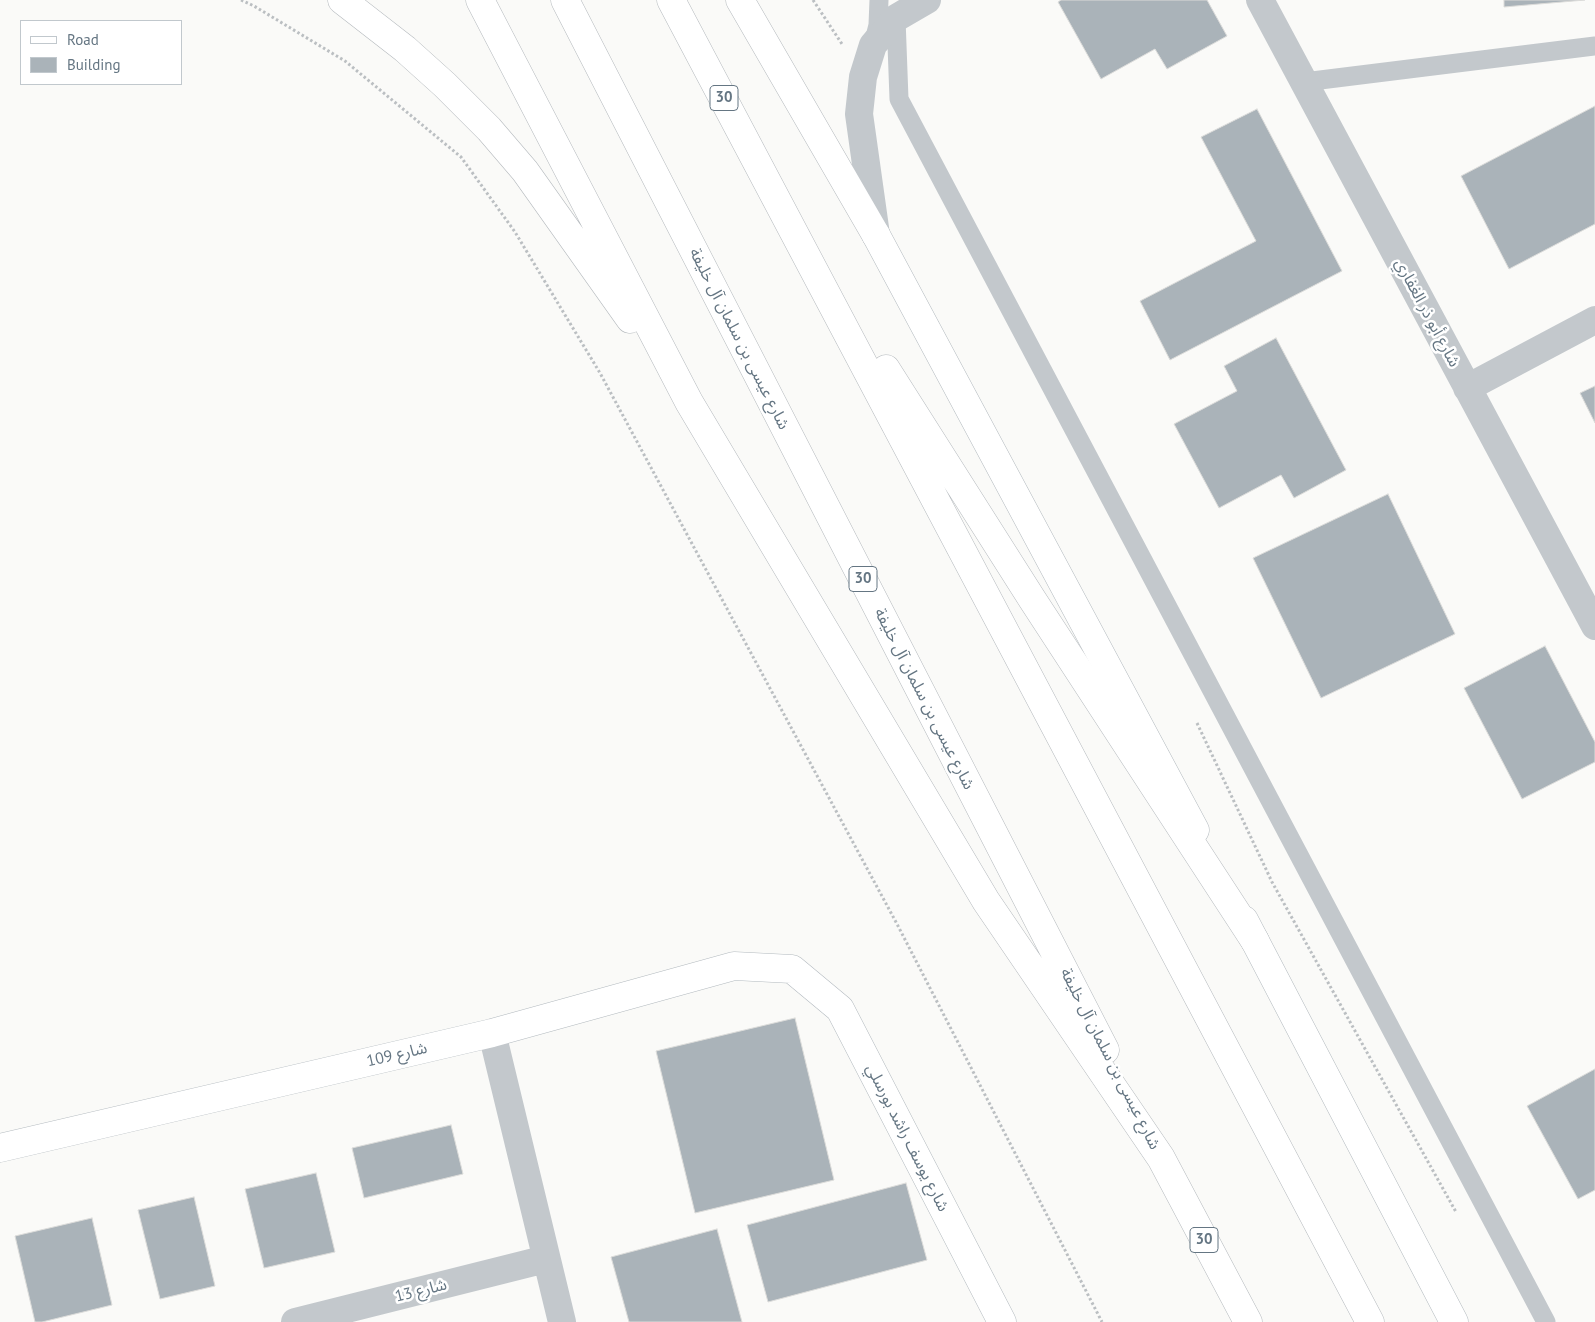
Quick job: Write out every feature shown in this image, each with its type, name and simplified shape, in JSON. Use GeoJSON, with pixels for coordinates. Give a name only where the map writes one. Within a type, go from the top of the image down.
{"type":"FeatureCollection","features":[{"type":"Feature","properties":{"kind":"main road"},"geometry":{"type":"LineString","coordinates":[[342,0],[405,49],[445,85],[489,129],[524,171],[689,402]]}},
{"type":"Feature","properties":{"kind":"main road"},"geometry":{"type":"LineString","coordinates":[[480,0],[689,402],[986,901],[1161,1158]]}},
{"type":"Feature","properties":{"kind":"main road","name":"شارع عيسى بن سلمان آل خليفة"},"geometry":{"type":"LineString","coordinates":[[565,0],[1161,1158]]}},
{"type":"Feature","properties":{"kind":"main road","name":"30"},"geometry":{"type":"LineString","coordinates":[[671,0],[777,197],[1370,1322]]}},
{"type":"Feature","properties":{"kind":"main road"},"geometry":{"type":"LineString","coordinates":[[740,0],[876,236],[1254,941],[1454,1322]]}},
{"type":"Feature","properties":{"kind":"main road"},"geometry":{"type":"LineString","coordinates":[[777,197],[1032,599],[1254,941]]}},
{"type":"Feature","properties":{"kind":"main road","name":"شارع 109"},"geometry":{"type":"LineString","coordinates":[[0,1148],[492,1032],[734,966],[792,969]]}},
{"type":"Feature","properties":{"kind":"main road","name":"شارع يوسف راشد بورسلي"},"geometry":{"type":"LineString","coordinates":[[792,969],[840,1009],[1002,1322]]}},
{"type":"Feature","properties":{"kind":"main road","name":"30"},"geometry":{"type":"LineString","coordinates":[[1161,1158],[1248,1322]]}},
{"type":"Feature","properties":{"kind":"street"},"geometry":{"type":"LineString","coordinates":[[876,236],[859,114],[863,77],[873,45],[888,9],[927,0]]}},
{"type":"Feature","properties":{"kind":"street","name":"شارع أبو ذر الغفاري"},"geometry":{"type":"LineString","coordinates":[[1260,0],[1595,626]]}},
{"type":"Feature","properties":{"kind":"street"},"geometry":{"type":"LineString","coordinates":[[1468,388],[1595,320]]}},
{"type":"Feature","properties":{"kind":"street"},"geometry":{"type":"LineString","coordinates":[[492,1032],[562,1322]]}},
{"type":"Feature","properties":{"kind":"street","name":"شارع 13"},"geometry":{"type":"LineString","coordinates":[[295,1322],[546,1259]]}},
{"type":"Feature","properties":{"kind":"lane"},"geometry":{"type":"LineString","coordinates":[[888,9],[899,98],[1546,1322]]}},
{"type":"Feature","properties":{"kind":"lane"},"geometry":{"type":"LineString","coordinates":[[1304,82],[1595,46]]}},
{"type":"Feature","properties":{"kind":"path"},"geometry":{"type":"LineString","coordinates":[[241,0],[345,61],[461,157],[515,232],[600,372],[897,924],[1102,1322]]}},
{"type":"Feature","properties":{"kind":"building"},"geometry":{"type":"Polygon","coordinates":[[[1061,0],[1207,0],[1227,36],[1167,69],[1155,49],[1101,79],[1058,2],[1061,0]]]}},
{"type":"Feature","properties":{"kind":"building"},"geometry":{"type":"Polygon","coordinates":[[[1504,0],[1585,0],[1504,7],[1504,0]]]}},
{"type":"Feature","properties":{"kind":"building"},"geometry":{"type":"Polygon","coordinates":[[[1595,106],[1595,224],[1509,269],[1461,176],[1595,106]]]}},
{"type":"Feature","properties":{"kind":"building"},"geometry":{"type":"Polygon","coordinates":[[[1257,109],[1342,271],[1170,360],[1140,301],[1256,241],[1201,137],[1257,109]]]}},
{"type":"Feature","properties":{"kind":"building"},"geometry":{"type":"Polygon","coordinates":[[[1276,338],[1346,470],[1294,498],[1281,475],[1219,508],[1174,424],[1237,391],[1224,366],[1276,338]]]}},
{"type":"Feature","properties":{"kind":"building"},"geometry":{"type":"Polygon","coordinates":[[[1595,386],[1595,423],[1580,393],[1595,386]]]}},
{"type":"Feature","properties":{"kind":"building"},"geometry":{"type":"Polygon","coordinates":[[[1388,494],[1455,634],[1321,698],[1253,558],[1388,494]]]}},
{"type":"Feature","properties":{"kind":"building"},"geometry":{"type":"Polygon","coordinates":[[[1545,646],[1595,742],[1595,762],[1522,799],[1464,688],[1545,646]]]}},
{"type":"Feature","properties":{"kind":"building"},"geometry":{"type":"Polygon","coordinates":[[[795,1018],[834,1180],[695,1213],[656,1051],[795,1018]]]}},
{"type":"Feature","properties":{"kind":"building"},"geometry":{"type":"Polygon","coordinates":[[[1595,1069],[1595,1190],[1578,1199],[1527,1106],[1595,1069]]]}},
{"type":"Feature","properties":{"kind":"building"},"geometry":{"type":"Polygon","coordinates":[[[451,1125],[463,1174],[364,1198],[352,1148],[451,1125]]]}},
{"type":"Feature","properties":{"kind":"building"},"geometry":{"type":"Polygon","coordinates":[[[316,1173],[335,1252],[264,1268],[245,1189],[316,1173]]]}},
{"type":"Feature","properties":{"kind":"building"},"geometry":{"type":"Polygon","coordinates":[[[906,1183],[927,1260],[768,1302],[747,1225],[906,1183]]]}},
{"type":"Feature","properties":{"kind":"building"},"geometry":{"type":"Polygon","coordinates":[[[194,1197],[215,1286],[160,1299],[138,1210],[194,1197]]]}},
{"type":"Feature","properties":{"kind":"building"},"geometry":{"type":"Polygon","coordinates":[[[92,1218],[112,1305],[42,1322],[35,1322],[15,1236],[92,1218]]]}},
{"type":"Feature","properties":{"kind":"building"},"geometry":{"type":"Polygon","coordinates":[[[717,1229],[742,1322],[629,1322],[611,1257],[717,1229]]]}}]}
